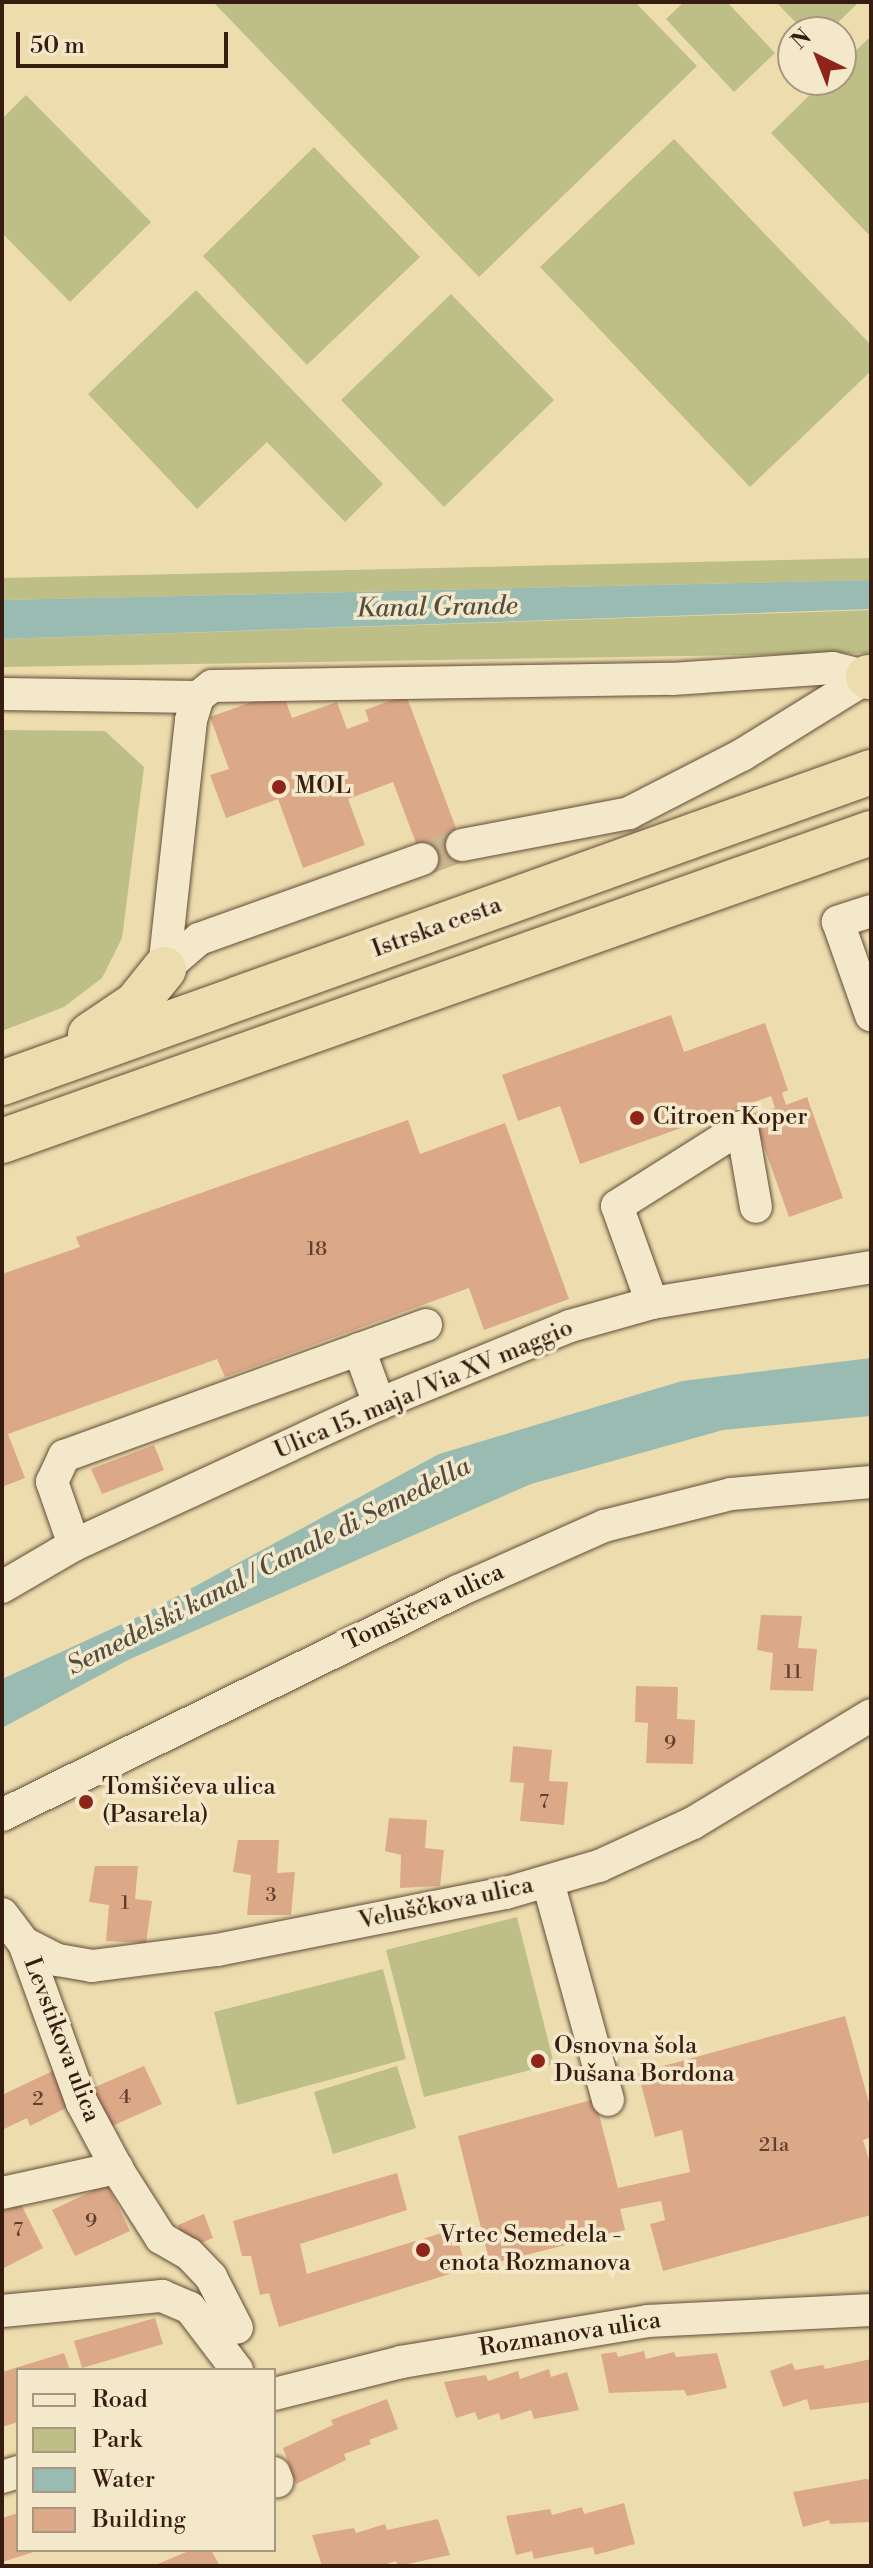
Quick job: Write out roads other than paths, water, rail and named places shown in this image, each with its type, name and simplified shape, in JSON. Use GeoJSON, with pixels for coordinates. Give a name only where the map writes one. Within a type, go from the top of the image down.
{"type":"FeatureCollection","features":[{"type":"Feature","properties":{"kind":"highway","name":"Istrska cesta"},"geometry":{"type":"LineString","coordinates":[[2,1083],[871,772]]}},
{"type":"Feature","properties":{"kind":"highway"},"geometry":{"type":"LineString","coordinates":[[2,1141],[871,833]]}},
{"type":"Feature","properties":{"kind":"highway"},"geometry":{"type":"LineString","coordinates":[[54,1064],[136,1004],[164,969]]}},
{"type":"Feature","properties":{"kind":"street"},"geometry":{"type":"LineString","coordinates":[[2,694],[198,697],[230,682],[672,679],[833,668],[869,677]]}},
{"type":"Feature","properties":{"kind":"street"},"geometry":{"type":"LineString","coordinates":[[462,845],[629,813],[742,755],[869,677]]}},
{"type":"Feature","properties":{"kind":"street"},"geometry":{"type":"LineString","coordinates":[[164,969],[191,720],[198,697]]}},
{"type":"Feature","properties":{"kind":"street"},"geometry":{"type":"LineString","coordinates":[[164,969],[199,939],[422,859]]}},
{"type":"Feature","properties":{"kind":"street"},"geometry":{"type":"LineString","coordinates":[[871,911],[838,922],[871,1015]]}},
{"type":"Feature","properties":{"kind":"street"},"geometry":{"type":"LineString","coordinates":[[652,1303],[617,1206],[742,1127],[756,1207]]}},
{"type":"Feature","properties":{"kind":"street","name":"Ulica 15. maja / Via XV maggio"},"geometry":{"type":"LineString","coordinates":[[2,1587],[74,1545],[379,1404],[570,1326],[652,1303],[871,1267]]}},
{"type":"Feature","properties":{"kind":"street"},"geometry":{"type":"LineString","coordinates":[[74,1545],[52,1482],[64,1456],[426,1325]]}},
{"type":"Feature","properties":{"kind":"street"},"geometry":{"type":"LineString","coordinates":[[359,1349],[379,1404]]}},
{"type":"Feature","properties":{"kind":"street","name":"Tomšičeva ulica"},"geometry":{"type":"LineString","coordinates":[[2,1815],[430,1605],[604,1526],[731,1494],[871,1482]]}},
{"type":"Feature","properties":{"kind":"street","name":"Veluščkova ulica"},"geometry":{"type":"LineString","coordinates":[[2,1914],[24,1943],[58,1960],[92,1966],[152,1961],[368,1922],[548,1882],[599,1866],[693,1823],[871,1715]]}},
{"type":"Feature","properties":{"kind":"street"},"geometry":{"type":"LineString","coordinates":[[548,1882],[608,2100]]}},
{"type":"Feature","properties":{"kind":"street","name":"Levstikova ulica"},"geometry":{"type":"LineString","coordinates":[[24,1943],[82,2103],[117,2168],[161,2238],[189,2254],[211,2277],[237,2328]]}},
{"type":"Feature","properties":{"kind":"street"},"geometry":{"type":"LineString","coordinates":[[2,2193],[117,2168]]}},
{"type":"Feature","properties":{"kind":"street"},"geometry":{"type":"LineString","coordinates":[[2,2311],[162,2296],[190,2308],[235,2368]]}},
{"type":"Feature","properties":{"kind":"street","name":"Rozmanova ulica"},"geometry":{"type":"LineString","coordinates":[[276,2393],[401,2362],[648,2321],[871,2310]]}},
{"type":"Feature","properties":{"kind":"water","name":"Kanal Grande"},"geometry":{"type":"Polygon","coordinates":[[[871,580],[871,609],[2,639],[2,600],[871,580]]]}},
{"type":"Feature","properties":{"kind":"water","name":"Semedelski kanal / Canale di Semedella"},"geometry":{"type":"Polygon","coordinates":[[[871,1358],[871,1416],[723,1430],[531,1484],[130,1659],[2,1728],[2,1679],[144,1614],[439,1454],[682,1381],[871,1358]]]}},
{"type":"Feature","properties":{"kind":"tunnel"},"geometry":{"type":"LineString","coordinates":[[422,859],[462,845]]}},
{"type":"Feature","properties":{"kind":"place","name":"MOL"},"geometry":{"type":"Point","coordinates":[279,787]}},
{"type":"Feature","properties":{"kind":"place","name":"Citroen Koper"},"geometry":{"type":"Point","coordinates":[637,1118]}},
{"type":"Feature","properties":{"kind":"place","name":"Tomšičeva ulica (Pasarela)"},"geometry":{"type":"Point","coordinates":[86,1802]}},
{"type":"Feature","properties":{"kind":"place","name":"Osnovna šola Dušana Bordona"},"geometry":{"type":"Point","coordinates":[538,2061]}},
{"type":"Feature","properties":{"kind":"place","name":"Vrtec Semedela - enota Rozmanova"},"geometry":{"type":"Point","coordinates":[423,2250]}}]}
